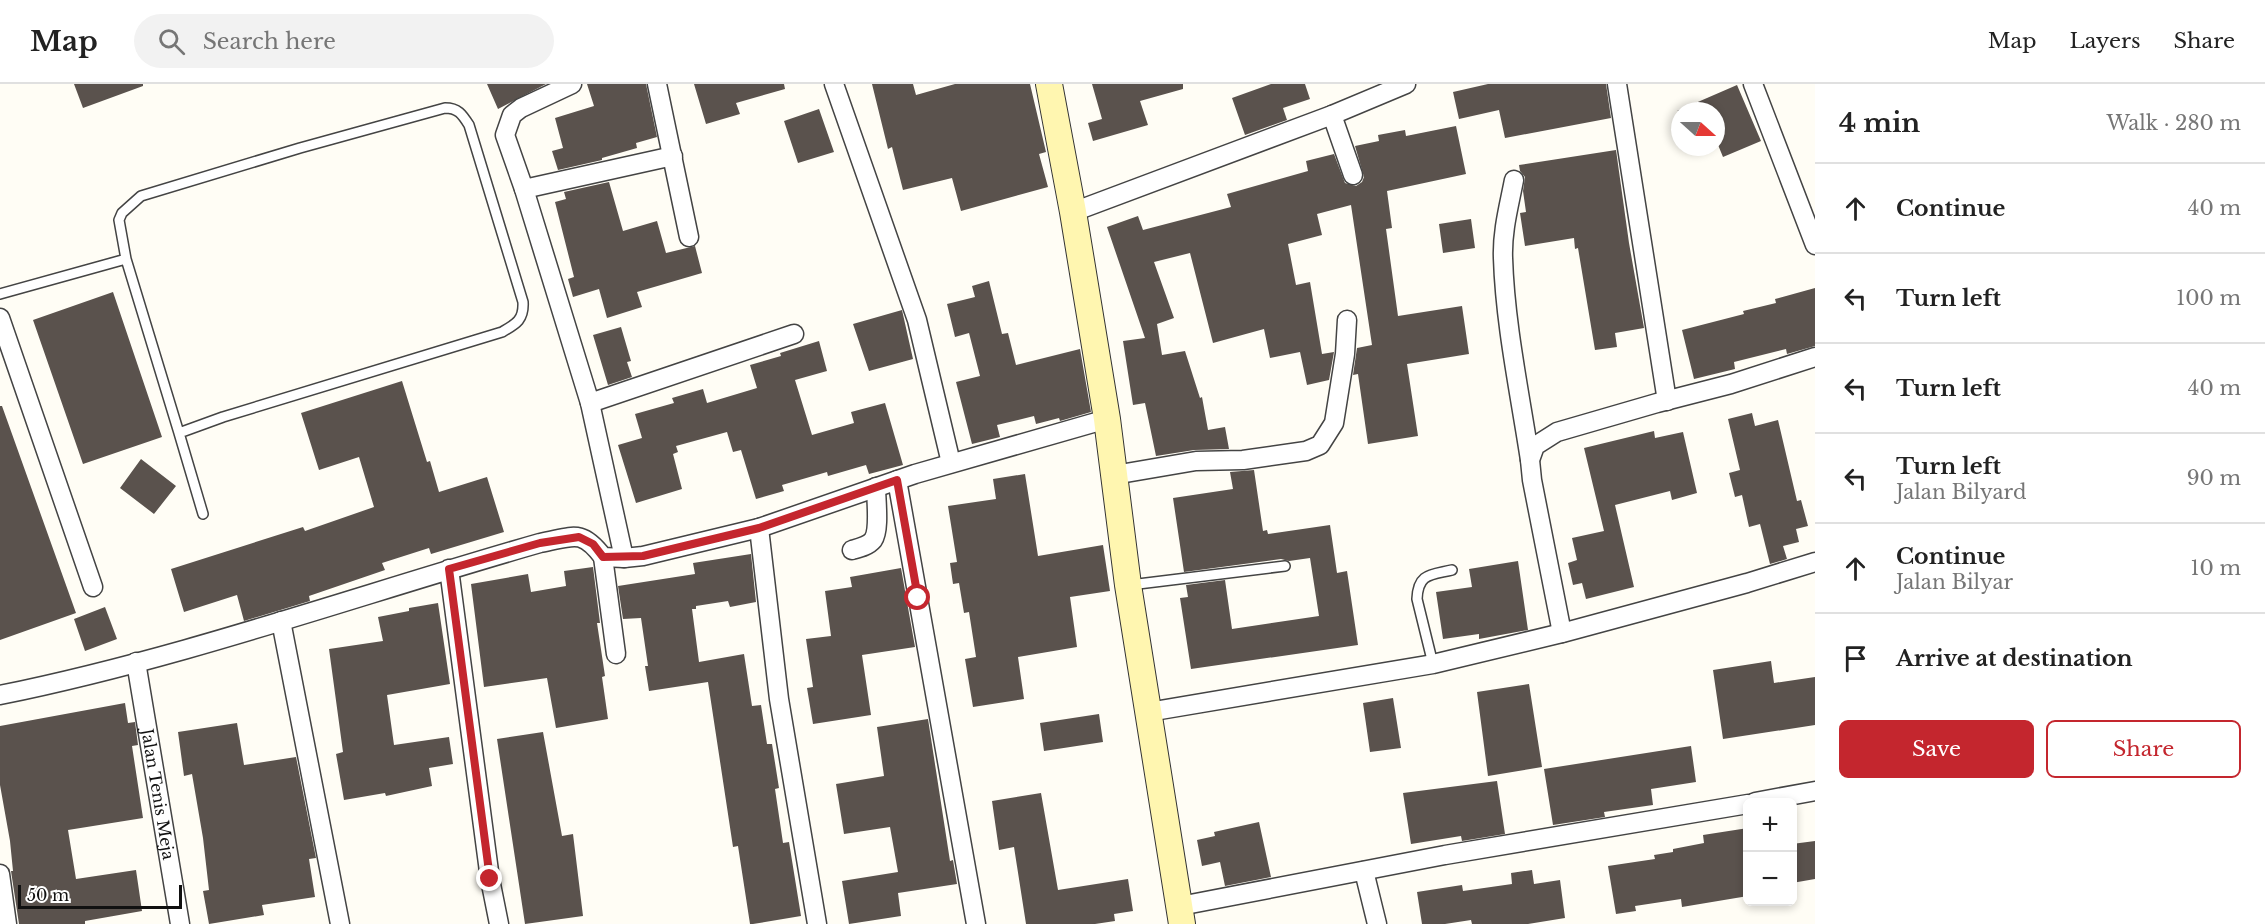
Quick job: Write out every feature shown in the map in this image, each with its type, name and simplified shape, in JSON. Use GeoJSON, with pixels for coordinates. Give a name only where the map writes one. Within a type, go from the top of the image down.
{"type":"FeatureCollection","features":[{"type":"Feature","properties":{"kind":"street"},"geometry":{"type":"LineString","coordinates":[[572,84],[521,108],[512,115],[505,135],[590,403],[624,558]]}},
{"type":"Feature","properties":{"kind":"street"},"geometry":{"type":"LineString","coordinates":[[657,84],[688,237]]}},
{"type":"Feature","properties":{"kind":"street"},"geometry":{"type":"LineString","coordinates":[[834,84],[917,321],[951,463]]}},
{"type":"Feature","properties":{"kind":"street"},"geometry":{"type":"LineString","coordinates":[[1049,84],[1073,212],[1107,419],[1128,585],[1181,915],[1364,871],[1456,853],[1743,805]]}},
{"type":"Feature","properties":{"kind":"street"},"geometry":{"type":"LineString","coordinates":[[1073,212],[1332,115],[1406,84]]}},
{"type":"Feature","properties":{"kind":"street"},"geometry":{"type":"LineString","coordinates":[[1617,84],[1667,401]]}},
{"type":"Feature","properties":{"kind":"street"},"geometry":{"type":"LineString","coordinates":[[1753,84],[1815,245]]}},
{"type":"Feature","properties":{"kind":"street"},"geometry":{"type":"LineString","coordinates":[[1332,115],[1353,175]]}},
{"type":"Feature","properties":{"kind":"street"},"geometry":{"type":"LineString","coordinates":[[524,189],[673,156]]}},
{"type":"Feature","properties":{"kind":"street"},"geometry":{"type":"LineString","coordinates":[[1514,180],[1504,229],[1503,257],[1507,306],[1536,502],[1562,633]]}},
{"type":"Feature","properties":{"kind":"street"},"geometry":{"type":"LineString","coordinates":[[0,318],[93,587]]}},
{"type":"Feature","properties":{"kind":"street"},"geometry":{"type":"LineString","coordinates":[[1114,475],[1196,460],[1243,460],[1306,451],[1320,445],[1334,423],[1345,354],[1347,320]]}},
{"type":"Feature","properties":{"kind":"street"},"geometry":{"type":"LineString","coordinates":[[590,403],[794,333]]}},
{"type":"Feature","properties":{"kind":"street"},"geometry":{"type":"LineString","coordinates":[[1530,460],[1535,446],[1557,432],[1731,384],[1815,357]]}},
{"type":"Feature","properties":{"kind":"street"},"geometry":{"type":"LineString","coordinates":[[603,557],[643,556],[759,528],[951,463],[1107,419]]}},
{"type":"Feature","properties":{"kind":"street"},"geometry":{"type":"LineString","coordinates":[[897,480],[976,924]]}},
{"type":"Feature","properties":{"kind":"street"},"geometry":{"type":"LineString","coordinates":[[852,550],[867,546],[874,539],[876,488]]}},
{"type":"Feature","properties":{"kind":"street"},"geometry":{"type":"LineString","coordinates":[[759,528],[779,699],[817,924]]}},
{"type":"Feature","properties":{"kind":"street"},"geometry":{"type":"LineString","coordinates":[[0,695],[53,684],[136,662],[540,543],[579,537],[593,544],[603,557],[616,654]]}},
{"type":"Feature","properties":{"kind":"street"},"geometry":{"type":"LineString","coordinates":[[1148,712],[1433,664],[1562,633],[1747,583],[1815,562]]}},
{"type":"Feature","properties":{"kind":"street"},"geometry":{"type":"LineString","coordinates":[[449,569],[490,879],[499,924]]}},
{"type":"Feature","properties":{"kind":"street"},"geometry":{"type":"LineString","coordinates":[[281,621],[340,924]]}},
{"type":"Feature","properties":{"kind":"street","name":"Jalan Tenis Meja"},"geometry":{"type":"LineString","coordinates":[[136,662],[180,924]]}},
{"type":"Feature","properties":{"kind":"street"},"geometry":{"type":"LineString","coordinates":[[1777,798],[1815,791]]}},
{"type":"Feature","properties":{"kind":"street"},"geometry":{"type":"LineString","coordinates":[[1364,871],[1377,924]]}},
{"type":"Feature","properties":{"kind":"street"},"geometry":{"type":"LineString","coordinates":[[0,874],[7,924]]}},
{"type":"Feature","properties":{"kind":"lane"},"geometry":{"type":"LineString","coordinates":[[179,433],[223,417],[502,332],[518,324],[524,311],[524,303],[469,124],[461,112],[455,108],[445,108],[300,148],[141,196],[122,213],[119,220],[126,259],[203,514]]}},
{"type":"Feature","properties":{"kind":"lane"},"geometry":{"type":"LineString","coordinates":[[0,294],[126,259]]}},
{"type":"Feature","properties":{"kind":"lane"},"geometry":{"type":"LineString","coordinates":[[1128,585],[1285,566]]}},
{"type":"Feature","properties":{"kind":"lane"},"geometry":{"type":"LineString","coordinates":[[1433,664],[1417,599],[1417,589],[1425,576],[1452,570]]}},
{"type":"Feature","properties":{"kind":"building"},"geometry":{"type":"Polygon","coordinates":[[[74,84],[143,84],[143,86],[83,108],[74,84]]]}},
{"type":"Feature","properties":{"kind":"building"},"geometry":{"type":"Polygon","coordinates":[[[487,84],[546,84],[498,109],[487,84]]]}},
{"type":"Feature","properties":{"kind":"building"},"geometry":{"type":"Polygon","coordinates":[[[587,84],[646,84],[657,137],[636,143],[637,148],[602,158],[602,160],[558,170],[552,151],[563,148],[555,118],[594,106],[587,84]]]}},
{"type":"Feature","properties":{"kind":"building"},"geometry":{"type":"Polygon","coordinates":[[[694,84],[784,84],[785,89],[736,103],[740,114],[706,124],[694,84]]]}},
{"type":"Feature","properties":{"kind":"building"},"geometry":{"type":"Polygon","coordinates":[[[872,84],[913,84],[916,95],[955,84],[1030,84],[1046,152],[1039,154],[1048,187],[961,211],[952,178],[903,190],[892,147],[888,149],[872,84]]]}},
{"type":"Feature","properties":{"kind":"building"},"geometry":{"type":"Polygon","coordinates":[[[1092,84],[1183,84],[1183,89],[1140,101],[1148,125],[1093,141],[1088,123],[1102,119],[1092,84]]]}},
{"type":"Feature","properties":{"kind":"building"},"geometry":{"type":"Polygon","coordinates":[[[1271,84],[1305,84],[1310,99],[1283,108],[1287,120],[1245,135],[1232,98],[1271,84]]]}},
{"type":"Feature","properties":{"kind":"building"},"geometry":{"type":"Polygon","coordinates":[[[1488,84],[1606,84],[1611,118],[1505,138],[1499,110],[1459,119],[1453,92],[1488,84]]]}},
{"type":"Feature","properties":{"kind":"building"},"geometry":{"type":"Polygon","coordinates":[[[1737,85],[1761,141],[1723,157],[1725,156],[1725,102],[1698,102],[1737,85]]]}},
{"type":"Feature","properties":{"kind":"building"},"geometry":{"type":"Polygon","coordinates":[[[819,109],[834,152],[798,163],[784,121],[819,109]]]}},
{"type":"Feature","properties":{"kind":"building"},"geometry":{"type":"Polygon","coordinates":[[[1456,126],[1466,174],[1387,191],[1392,228],[1386,229],[1398,316],[1462,306],[1469,354],[1407,364],[1418,436],[1368,444],[1358,374],[1353,375],[1357,348],[1372,345],[1351,205],[1317,214],[1322,235],[1288,244],[1296,285],[1310,282],[1322,354],[1334,352],[1329,380],[1307,385],[1300,352],[1270,358],[1264,329],[1213,343],[1190,253],[1154,262],[1174,318],[1157,324],[1162,355],[1185,351],[1200,398],[1202,397],[1208,430],[1225,427],[1229,449],[1194,450],[1156,456],[1145,403],[1133,405],[1123,341],[1145,338],[1107,227],[1138,216],[1143,230],[1231,207],[1227,194],[1308,171],[1306,161],[1334,154],[1345,183],[1356,186],[1362,182],[1364,177],[1355,146],[1379,141],[1378,135],[1405,130],[1406,136],[1456,126]]]}},
{"type":"Feature","properties":{"kind":"building"},"geometry":{"type":"Polygon","coordinates":[[[1616,150],[1644,328],[1615,333],[1617,347],[1595,350],[1578,248],[1575,249],[1574,238],[1525,246],[1520,213],[1526,212],[1523,191],[1525,177],[1519,165],[1616,150]]]}},
{"type":"Feature","properties":{"kind":"building"},"geometry":{"type":"Polygon","coordinates":[[[609,182],[623,231],[657,221],[666,253],[695,246],[702,273],[637,292],[642,307],[607,318],[599,289],[573,297],[568,279],[574,277],[555,202],[566,199],[564,192],[609,182]]]}},
{"type":"Feature","properties":{"kind":"building"},"geometry":{"type":"Polygon","coordinates":[[[1471,219],[1475,248],[1443,253],[1439,224],[1471,219]]]}},
{"type":"Feature","properties":{"kind":"building"},"geometry":{"type":"Polygon","coordinates":[[[989,281],[1002,334],[1008,333],[1016,365],[1080,349],[1091,412],[1060,421],[1059,418],[1036,424],[1034,416],[997,425],[1000,437],[972,444],[956,382],[980,376],[969,333],[955,337],[947,304],[975,297],[972,286],[989,281]]]}},
{"type":"Feature","properties":{"kind":"building"},"geometry":{"type":"Polygon","coordinates":[[[1815,288],[1815,346],[1787,354],[1786,349],[1734,362],[1735,369],[1694,379],[1682,330],[1744,314],[1743,311],[1776,303],[1775,299],[1815,288]]]}},
{"type":"Feature","properties":{"kind":"building"},"geometry":{"type":"Polygon","coordinates":[[[113,292],[162,437],[83,464],[33,320],[113,292]]]}},
{"type":"Feature","properties":{"kind":"building"},"geometry":{"type":"Polygon","coordinates":[[[902,310],[913,359],[869,371],[853,324],[902,310]]]}},
{"type":"Feature","properties":{"kind":"building"},"geometry":{"type":"Polygon","coordinates":[[[621,327],[631,361],[627,362],[632,377],[608,385],[593,335],[621,327]]]}},
{"type":"Feature","properties":{"kind":"building"},"geometry":{"type":"Polygon","coordinates":[[[819,341],[827,371],[795,380],[812,435],[854,423],[851,412],[885,403],[903,465],[869,474],[866,465],[828,476],[827,472],[782,485],[784,491],[756,499],[741,450],[733,452],[727,432],[676,446],[678,452],[673,454],[682,489],[636,503],[618,445],[642,438],[635,414],[674,403],[672,398],[703,389],[707,403],[757,388],[750,365],[819,341]]]}},
{"type":"Feature","properties":{"kind":"building"},"geometry":{"type":"Polygon","coordinates":[[[402,381],[427,462],[430,461],[439,492],[487,477],[504,532],[431,554],[429,548],[382,563],[385,570],[309,596],[310,601],[244,621],[237,595],[184,612],[171,569],[303,527],[305,531],[374,507],[359,457],[319,470],[301,413],[402,381]]]}},
{"type":"Feature","properties":{"kind":"building"},"geometry":{"type":"Polygon","coordinates":[[[0,406],[2,406],[76,613],[0,640],[0,406]]]}},
{"type":"Feature","properties":{"kind":"building"},"geometry":{"type":"Polygon","coordinates":[[[1752,413],[1755,426],[1778,420],[1797,501],[1801,500],[1808,526],[1796,529],[1799,542],[1783,546],[1787,559],[1770,564],[1760,524],[1749,527],[1742,495],[1735,497],[1729,473],[1740,470],[1728,419],[1752,413]]]}},
{"type":"Feature","properties":{"kind":"building"},"geometry":{"type":"Polygon","coordinates":[[[1654,431],[1655,438],[1683,432],[1697,493],[1672,500],[1670,491],[1615,505],[1634,587],[1586,599],[1582,583],[1573,585],[1568,563],[1577,560],[1572,538],[1604,531],[1584,448],[1654,431]]]}},
{"type":"Feature","properties":{"kind":"building"},"geometry":{"type":"Polygon","coordinates":[[[141,459],[176,486],[154,514],[120,488],[141,459]]]}},
{"type":"Feature","properties":{"kind":"building"},"geometry":{"type":"Polygon","coordinates":[[[1254,470],[1263,531],[1267,530],[1268,534],[1330,525],[1337,573],[1347,571],[1358,645],[1191,669],[1180,598],[1188,597],[1186,585],[1225,580],[1232,629],[1319,616],[1310,558],[1289,561],[1281,559],[1184,572],[1173,498],[1233,489],[1230,472],[1254,470]]]}},
{"type":"Feature","properties":{"kind":"building"},"geometry":{"type":"Polygon","coordinates":[[[1025,474],[1038,556],[1103,545],[1110,591],[1070,597],[1077,647],[1018,657],[1024,699],[973,707],[965,659],[976,657],[969,612],[964,613],[959,583],[953,584],[950,563],[957,562],[948,506],[996,499],[993,479],[1025,474]]]}},
{"type":"Feature","properties":{"kind":"building"},"geometry":{"type":"Polygon","coordinates":[[[751,554],[756,602],[730,607],[728,601],[696,606],[696,609],[692,609],[699,662],[744,654],[752,706],[761,705],[767,744],[772,744],[779,788],[775,789],[783,843],[789,842],[801,916],[753,924],[750,924],[738,846],[733,847],[708,682],[649,691],[641,618],[623,619],[618,586],[695,574],[693,563],[751,554]]]}},
{"type":"Feature","properties":{"kind":"building"},"geometry":{"type":"Polygon","coordinates":[[[1518,561],[1528,630],[1479,639],[1479,634],[1443,639],[1436,592],[1472,587],[1469,569],[1518,561]]]}},
{"type":"Feature","properties":{"kind":"building"},"geometry":{"type":"Polygon","coordinates":[[[593,567],[600,623],[597,623],[605,676],[602,677],[608,719],[556,728],[547,678],[484,687],[471,584],[528,574],[531,592],[566,586],[564,571],[593,567]]]}},
{"type":"Feature","properties":{"kind":"building"},"geometry":{"type":"Polygon","coordinates":[[[901,568],[915,647],[862,655],[871,715],[813,724],[807,688],[813,687],[806,639],[831,636],[825,591],[852,587],[850,577],[901,568]]]}},
{"type":"Feature","properties":{"kind":"building"},"geometry":{"type":"Polygon","coordinates":[[[438,603],[450,684],[387,695],[394,745],[449,737],[453,764],[429,768],[432,786],[386,796],[385,793],[344,800],[336,754],[343,752],[329,649],[383,641],[378,617],[438,603]]]}},
{"type":"Feature","properties":{"kind":"building"},"geometry":{"type":"Polygon","coordinates":[[[105,607],[117,639],[85,651],[74,619],[105,607]]]}},
{"type":"Feature","properties":{"kind":"building"},"geometry":{"type":"Polygon","coordinates":[[[1771,661],[1774,683],[1815,677],[1815,725],[1723,739],[1713,670],[1771,661]]]}},
{"type":"Feature","properties":{"kind":"building"},"geometry":{"type":"Polygon","coordinates":[[[1529,684],[1542,767],[1488,776],[1477,692],[1529,684]]]}},
{"type":"Feature","properties":{"kind":"building"},"geometry":{"type":"Polygon","coordinates":[[[1393,698],[1401,748],[1370,752],[1363,703],[1393,698]]]}},
{"type":"Feature","properties":{"kind":"building"},"geometry":{"type":"Polygon","coordinates":[[[125,703],[128,723],[135,722],[138,745],[132,746],[143,818],[68,830],[76,879],[136,870],[142,911],[85,921],[85,924],[19,924],[11,871],[13,871],[10,841],[0,785],[0,726],[125,703]]]}},
{"type":"Feature","properties":{"kind":"building"},"geometry":{"type":"Polygon","coordinates":[[[1099,714],[1103,742],[1044,751],[1040,723],[1099,714]]]}},
{"type":"Feature","properties":{"kind":"building"},"geometry":{"type":"Polygon","coordinates":[[[928,719],[950,861],[953,860],[957,884],[898,893],[901,916],[849,924],[842,881],[898,872],[890,827],[844,834],[836,784],[884,776],[877,727],[928,719]]]}},
{"type":"Feature","properties":{"kind":"building"},"geometry":{"type":"Polygon","coordinates":[[[237,723],[244,765],[296,757],[316,858],[309,859],[315,897],[262,905],[264,915],[209,924],[203,891],[209,890],[203,838],[192,774],[184,776],[178,732],[237,723]]]}},
{"type":"Feature","properties":{"kind":"building"},"geometry":{"type":"Polygon","coordinates":[[[543,732],[562,836],[573,834],[583,916],[525,924],[497,739],[543,732]]]}},
{"type":"Feature","properties":{"kind":"building"},"geometry":{"type":"Polygon","coordinates":[[[1691,746],[1696,782],[1651,789],[1653,805],[1604,812],[1605,817],[1553,825],[1544,769],[1691,746]]]}},
{"type":"Feature","properties":{"kind":"building"},"geometry":{"type":"Polygon","coordinates":[[[1497,781],[1505,834],[1462,841],[1461,836],[1411,844],[1403,793],[1497,781]]]}},
{"type":"Feature","properties":{"kind":"building"},"geometry":{"type":"Polygon","coordinates":[[[1041,793],[1058,890],[1128,879],[1133,911],[1114,914],[1115,921],[1095,924],[1026,924],[1014,847],[999,850],[992,801],[1041,793]]]}},
{"type":"Feature","properties":{"kind":"building"},"geometry":{"type":"Polygon","coordinates":[[[1259,822],[1271,877],[1225,886],[1220,862],[1202,866],[1197,840],[1215,836],[1214,832],[1259,822]]]}},
{"type":"Feature","properties":{"kind":"building"},"geometry":{"type":"Polygon","coordinates":[[[1743,829],[1743,897],[1682,907],[1681,899],[1635,906],[1636,911],[1616,914],[1608,866],[1655,859],[1654,855],[1704,843],[1703,835],[1743,829]]]}},
{"type":"Feature","properties":{"kind":"building"},"geometry":{"type":"Polygon","coordinates":[[[1815,841],[1815,879],[1797,882],[1797,843],[1815,841]]]}},
{"type":"Feature","properties":{"kind":"building"},"geometry":{"type":"Polygon","coordinates":[[[1532,870],[1534,884],[1560,880],[1565,918],[1528,924],[1472,924],[1471,920],[1445,924],[1422,924],[1417,892],[1462,885],[1463,891],[1512,884],[1511,873],[1532,870]]]}},
{"type":"Feature","properties":{"kind":"route"},"geometry":{"type":"LineString","coordinates":[[490,879],[449,569],[540,543],[579,537],[593,544],[603,557],[643,556],[759,528],[897,480],[918,598]]}}]}
